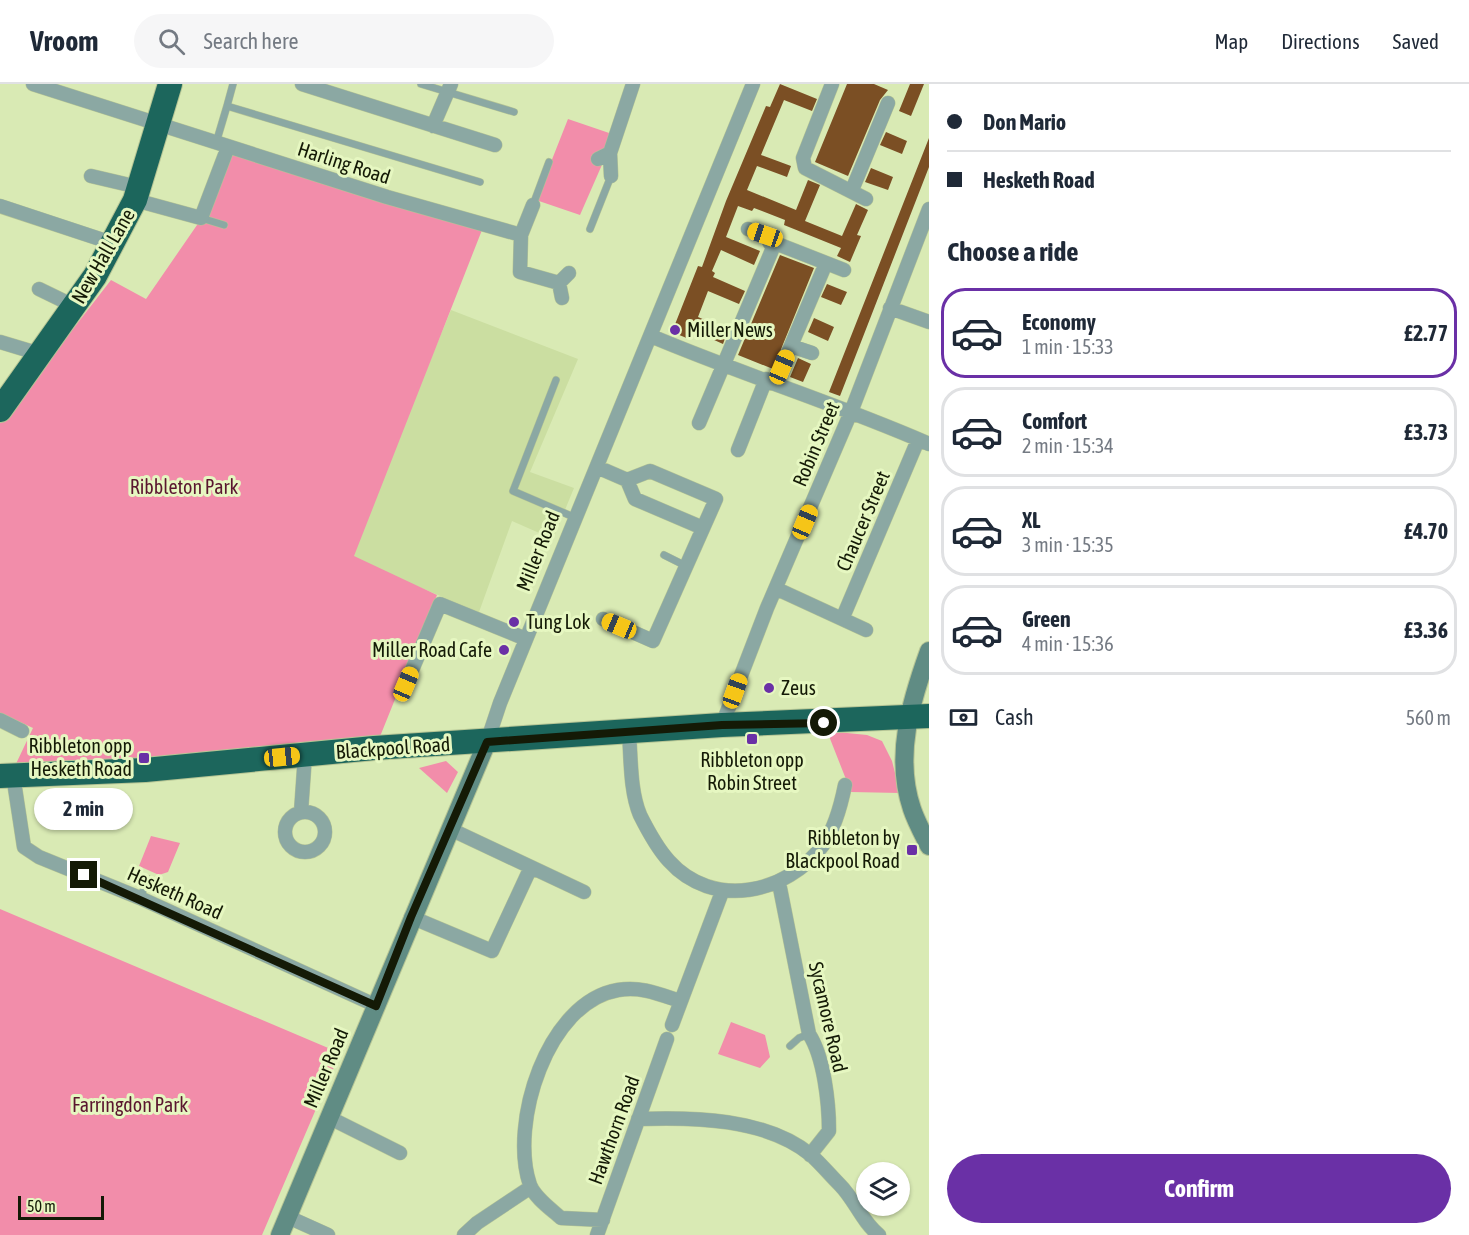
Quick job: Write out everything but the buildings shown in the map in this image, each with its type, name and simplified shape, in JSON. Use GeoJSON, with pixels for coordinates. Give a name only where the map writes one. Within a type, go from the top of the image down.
{"type":"FeatureCollection","features":[{"type":"Feature","properties":{"kind":"highway","name":"New Hall Lane"},"geometry":{"type":"LineString","coordinates":[[0,410],[74,306],[112,243],[137,194],[170,84]]}},
{"type":"Feature","properties":{"kind":"highway","name":"Blackpool Road"},"geometry":{"type":"LineString","coordinates":[[7,775],[145,770],[305,755],[722,725],[918,718]]}},
{"type":"Feature","properties":{"kind":"street","name":"Harling Road"},"geometry":{"type":"LineString","coordinates":[[33,84],[521,241]]}},
{"type":"Feature","properties":{"kind":"street"},"geometry":{"type":"LineString","coordinates":[[302,84],[495,145]]}},
{"type":"Feature","properties":{"kind":"street"},"geometry":{"type":"LineString","coordinates":[[611,176],[604,156],[633,84]]}},
{"type":"Feature","properties":{"kind":"street","name":"Miller Road"},"geometry":{"type":"LineString","coordinates":[[280,1235],[411,917],[487,742],[526,639],[753,84]]}},
{"type":"Feature","properties":{"kind":"street"},"geometry":{"type":"LineString","coordinates":[[832,84],[804,158],[805,168],[866,199]]}},
{"type":"Feature","properties":{"kind":"street"},"geometry":{"type":"LineString","coordinates":[[433,126],[449,88]]}},
{"type":"Feature","properties":{"kind":"street"},"geometry":{"type":"LineString","coordinates":[[852,190],[888,103]]}},
{"type":"Feature","properties":{"kind":"street"},"geometry":{"type":"LineString","coordinates":[[91,176],[201,218],[222,145]]}},
{"type":"Feature","properties":{"kind":"street"},"geometry":{"type":"LineString","coordinates":[[533,205],[521,241],[517,277],[559,283]]}},
{"type":"Feature","properties":{"kind":"street"},"geometry":{"type":"LineString","coordinates":[[0,206],[112,243]]}},
{"type":"Feature","properties":{"kind":"street","name":"Robin Street"},"geometry":{"type":"LineString","coordinates":[[722,725],[851,412],[929,209]]}},
{"type":"Feature","properties":{"kind":"street"},"geometry":{"type":"LineString","coordinates":[[748,229],[765,235],[773,248]]}},
{"type":"Feature","properties":{"kind":"street"},"geometry":{"type":"LineString","coordinates":[[699,423],[775,243],[844,270]]}},
{"type":"Feature","properties":{"kind":"street"},"geometry":{"type":"LineString","coordinates":[[782,367],[825,263]]}},
{"type":"Feature","properties":{"kind":"street"},"geometry":{"type":"LineString","coordinates":[[559,283],[569,273]]}},
{"type":"Feature","properties":{"kind":"street"},"geometry":{"type":"LineString","coordinates":[[559,283],[562,298]]}},
{"type":"Feature","properties":{"kind":"street"},"geometry":{"type":"LineString","coordinates":[[39,289],[74,306]]}},
{"type":"Feature","properties":{"kind":"street"},"geometry":{"type":"LineString","coordinates":[[890,308],[929,322]]}},
{"type":"Feature","properties":{"kind":"street"},"geometry":{"type":"LineString","coordinates":[[651,336],[723,366],[766,379],[924,442]]}},
{"type":"Feature","properties":{"kind":"street"},"geometry":{"type":"LineString","coordinates":[[0,342],[40,354]]}},
{"type":"Feature","properties":{"kind":"street"},"geometry":{"type":"LineString","coordinates":[[791,346],[812,353]]}},
{"type":"Feature","properties":{"kind":"street"},"geometry":{"type":"LineString","coordinates":[[738,450],[766,379]]}},
{"type":"Feature","properties":{"kind":"street","name":"Chaucer Street"},"geometry":{"type":"LineString","coordinates":[[843,617],[924,442]]}},
{"type":"Feature","properties":{"kind":"street"},"geometry":{"type":"LineString","coordinates":[[597,467],[627,480],[635,498],[703,528]]}},
{"type":"Feature","properties":{"kind":"street"},"geometry":{"type":"LineString","coordinates":[[603,619],[653,641],[716,499],[650,471],[627,480]]}},
{"type":"Feature","properties":{"kind":"street"},"geometry":{"type":"LineString","coordinates":[[777,589],[843,617],[866,630]]}},
{"type":"Feature","properties":{"kind":"street"},"geometry":{"type":"LineString","coordinates":[[406,684],[440,604],[526,639]]}},
{"type":"Feature","properties":{"kind":"street"},"geometry":{"type":"LineString","coordinates":[[929,651],[906,779],[912,808],[929,846]]}},
{"type":"Feature","properties":{"kind":"street"},"geometry":{"type":"LineString","coordinates":[[0,720],[22,730]]}},
{"type":"Feature","properties":{"kind":"street"},"geometry":{"type":"LineString","coordinates":[[629,733],[631,766],[639,813],[656,843],[669,862],[687,877],[722,892],[749,891],[779,883],[797,872],[824,843],[833,827],[846,785]]}},
{"type":"Feature","properties":{"kind":"street"},"geometry":{"type":"LineString","coordinates":[[301,812],[305,755]]}},
{"type":"Feature","properties":{"kind":"street","name":"Hesketh Road"},"geometry":{"type":"LineString","coordinates":[[7,775],[24,847],[39,857],[140,898],[376,1006]]}},
{"type":"Feature","properties":{"kind":"street"},"geometry":{"type":"LineString","coordinates":[[450,829],[584,892]]}},
{"type":"Feature","properties":{"kind":"street"},"geometry":{"type":"LineString","coordinates":[[411,917],[492,951],[531,867]]}},
{"type":"Feature","properties":{"kind":"street","name":"Sycamore Road"},"geometry":{"type":"LineString","coordinates":[[779,883],[809,1034],[817,1047],[827,1099],[829,1131],[810,1155]]}},
{"type":"Feature","properties":{"kind":"street"},"geometry":{"type":"LineString","coordinates":[[672,1025],[722,892]]}},
{"type":"Feature","properties":{"kind":"street"},"geometry":{"type":"LineString","coordinates":[[603,1220],[561,1218],[531,1187],[525,1163],[525,1118],[539,1074],[555,1039],[569,1017],[590,1000],[617,990],[642,988],[680,1001]]}},
{"type":"Feature","properties":{"kind":"street","name":"Hawthorn Road"},"geometry":{"type":"LineString","coordinates":[[597,1235],[668,1039]]}},
{"type":"Feature","properties":{"kind":"street"},"geometry":{"type":"LineString","coordinates":[[638,1119],[693,1117],[754,1128],[795,1145],[810,1155],[845,1190],[872,1230],[879,1235]]}},
{"type":"Feature","properties":{"kind":"street"},"geometry":{"type":"LineString","coordinates":[[330,1118],[400,1153]]}},
{"type":"Feature","properties":{"kind":"street"},"geometry":{"type":"LineString","coordinates":[[464,1235],[477,1223],[531,1187]]}},
{"type":"Feature","properties":{"kind":"street"},"geometry":{"type":"LineString","coordinates":[[288,1217],[328,1235]]}},
{"type":"Feature","properties":{"kind":"lane"},"geometry":{"type":"LineString","coordinates":[[222,145],[227,106],[233,84]]}},
{"type":"Feature","properties":{"kind":"lane"},"geometry":{"type":"LineString","coordinates":[[421,84],[449,88],[514,112]]}},
{"type":"Feature","properties":{"kind":"lane"},"geometry":{"type":"LineString","coordinates":[[227,106],[480,182]]}},
{"type":"Feature","properties":{"kind":"lane"},"geometry":{"type":"LineString","coordinates":[[533,205],[549,162]]}},
{"type":"Feature","properties":{"kind":"lane"},"geometry":{"type":"LineString","coordinates":[[590,229],[611,176]]}},
{"type":"Feature","properties":{"kind":"lane"},"geometry":{"type":"LineString","coordinates":[[201,218],[224,225]]}},
{"type":"Feature","properties":{"kind":"lane"},"geometry":{"type":"LineString","coordinates":[[556,380],[513,491],[576,518]]}},
{"type":"Feature","properties":{"kind":"lane"},"geometry":{"type":"LineString","coordinates":[[664,555],[686,566]]}},
{"type":"Feature","properties":{"kind":"lane"},"geometry":{"type":"LineString","coordinates":[[140,898],[148,879]]}},
{"type":"Feature","properties":{"kind":"lane"},"geometry":{"type":"LineString","coordinates":[[790,1046],[799,1038],[809,1034]]}},
{"type":"Feature","properties":{"kind":"shaded area"},"geometry":{"type":"Polygon","coordinates":[[[451,310],[578,359],[530,472],[574,488],[553,539],[512,521],[479,612],[349,558],[451,310]]]}},
{"type":"Feature","properties":{"kind":"green space"},"geometry":{"type":"Polygon","coordinates":[[[568,119],[615,135],[580,215],[536,200],[568,119]]]}},
{"type":"Feature","properties":{"kind":"green space","name":"Ribbleton Park"},"geometry":{"type":"Polygon","coordinates":[[[230,152],[482,230],[354,556],[437,595],[379,739],[270,751],[14,768],[33,728],[0,713],[0,423],[111,280],[146,299],[206,212],[230,152]]]}},
{"type":"Feature","properties":{"kind":"green space"},"geometry":{"type":"Polygon","coordinates":[[[827,731],[867,735],[882,741],[892,761],[900,793],[851,792],[827,731]]]}},
{"type":"Feature","properties":{"kind":"green space"},"geometry":{"type":"Polygon","coordinates":[[[446,761],[458,772],[447,793],[419,768],[446,761]]]}},
{"type":"Feature","properties":{"kind":"green space"},"geometry":{"type":"Polygon","coordinates":[[[151,836],[180,843],[168,872],[159,875],[139,866],[151,836]]]}},
{"type":"Feature","properties":{"kind":"green space","name":"Farringdon Park"},"geometry":{"type":"Polygon","coordinates":[[[0,909],[340,1053],[262,1235],[0,1235],[0,909]]]}},
{"type":"Feature","properties":{"kind":"green space"},"geometry":{"type":"Polygon","coordinates":[[[731,1022],[765,1035],[770,1057],[760,1068],[718,1054],[731,1022]]]}},
{"type":"Feature","properties":{"kind":"place","name":"Miller News"},"geometry":{"type":"Point","coordinates":[675,330]}},
{"type":"Feature","properties":{"kind":"place","name":"Tung Lok"},"geometry":{"type":"Point","coordinates":[514,622]}},
{"type":"Feature","properties":{"kind":"place","name":"Miller Road Cafe"},"geometry":{"type":"Point","coordinates":[504,650]}},
{"type":"Feature","properties":{"kind":"place","name":"Zeus"},"geometry":{"type":"Point","coordinates":[769,688]}},
{"type":"Feature","properties":{"kind":"place","name":"Ribbleton opp Robin Street"},"geometry":{"type":"Point","coordinates":[752,739]}},
{"type":"Feature","properties":{"kind":"place","name":"Ribbleton opp Hesketh Road"},"geometry":{"type":"Point","coordinates":[144,758]}},
{"type":"Feature","properties":{"kind":"place","name":"Ribbleton by Blackpool Road"},"geometry":{"type":"Point","coordinates":[912,850]}},
{"type":"Feature","properties":{"kind":"route"},"geometry":{"type":"LineString","coordinates":[[84,875],[140,898],[376,1006],[411,917],[487,742],[697,729],[722,725],[824,723]]}}]}
